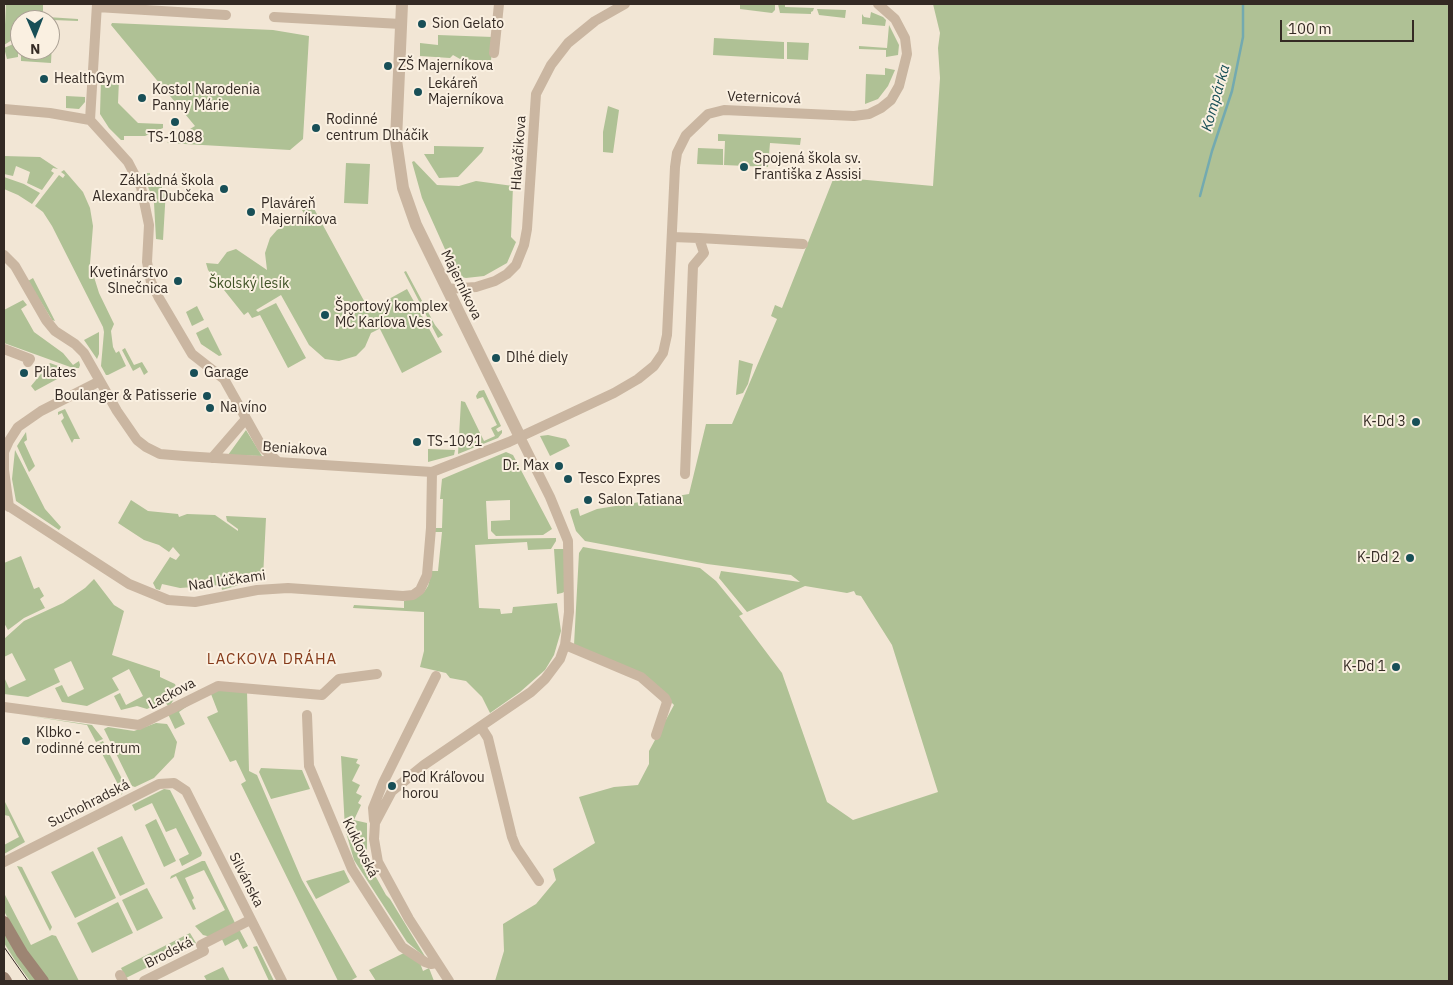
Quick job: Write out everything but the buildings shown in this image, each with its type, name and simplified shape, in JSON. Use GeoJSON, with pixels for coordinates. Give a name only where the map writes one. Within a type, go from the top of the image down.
{"type":"FeatureCollection","features":[{"type":"Feature","properties":{"kind":"main road"},"geometry":{"type":"LineString","coordinates":[[4,922],[22,953],[43,981]]}},
{"type":"Feature","properties":{"kind":"street","name":"Majerníkova"},"geometry":{"type":"LineString","coordinates":[[402,4],[396,122],[399,166],[413,219],[550,497],[568,541]]}},
{"type":"Feature","properties":{"kind":"street"},"geometry":{"type":"LineString","coordinates":[[494,53],[499,4]]}},
{"type":"Feature","properties":{"kind":"street","name":"Hlaváčikova"},"geometry":{"type":"LineString","coordinates":[[446,289],[476,286],[495,281],[516,265],[524,245],[527,229],[536,94],[552,65],[568,43],[595,21],[625,4]]}},
{"type":"Feature","properties":{"kind":"street","name":"Veternicová"},"geometry":{"type":"LineString","coordinates":[[520,437],[638,380],[658,361],[666,343],[668,325],[676,159],[686,135],[701,119],[716,111],[724,110],[840,116],[869,114],[880,108],[895,93],[907,60],[906,43],[895,19],[880,4]]}},
{"type":"Feature","properties":{"kind":"street"},"geometry":{"type":"LineString","coordinates":[[90,120],[97,6],[226,15]]}},
{"type":"Feature","properties":{"kind":"street"},"geometry":{"type":"LineString","coordinates":[[274,18],[401,24]]}},
{"type":"Feature","properties":{"kind":"street"},"geometry":{"type":"LineString","coordinates":[[4,109],[50,113],[90,120],[128,162],[141,187],[149,225],[147,262],[151,282],[192,354],[224,379],[245,420],[262,447],[278,462]]}},
{"type":"Feature","properties":{"kind":"street"},"geometry":{"type":"LineString","coordinates":[[672,234],[699,238],[803,244]]}},
{"type":"Feature","properties":{"kind":"street"},"geometry":{"type":"LineString","coordinates":[[685,474],[693,266],[704,253],[699,238]]}},
{"type":"Feature","properties":{"kind":"street","name":"Beniakova"},"geometry":{"type":"LineString","coordinates":[[4,255],[15,266],[46,320],[55,331],[75,344],[84,353],[137,440],[160,454],[432,472],[520,437]]}},
{"type":"Feature","properties":{"kind":"street"},"geometry":{"type":"LineString","coordinates":[[4,349],[30,359],[28,362]]}},
{"type":"Feature","properties":{"kind":"street"},"geometry":{"type":"LineString","coordinates":[[6,505],[4,452],[18,427],[41,411],[100,380]]}},
{"type":"Feature","properties":{"kind":"street"},"geometry":{"type":"LineString","coordinates":[[212,458],[245,420]]}},
{"type":"Feature","properties":{"kind":"street","name":"Nad lúčkami"},"geometry":{"type":"LineString","coordinates":[[6,505],[129,584],[179,602],[210,600],[272,588],[403,596],[413,595],[420,590],[427,576],[432,472]]}},
{"type":"Feature","properties":{"kind":"street","name":"Kuklovská"},"geometry":{"type":"LineString","coordinates":[[375,823],[392,791],[424,765],[481,727],[545,679],[560,659],[565,645],[569,612],[568,541]]}},
{"type":"Feature","properties":{"kind":"street"},"geometry":{"type":"LineString","coordinates":[[565,645],[641,677],[664,698],[667,702],[656,735]]}},
{"type":"Feature","properties":{"kind":"street","name":"Lackova"},"geometry":{"type":"LineString","coordinates":[[4,707],[139,725],[218,686],[322,695],[339,679],[377,674]]}},
{"type":"Feature","properties":{"kind":"street","name":"Kuklovská"},"geometry":{"type":"LineString","coordinates":[[436,676],[383,783],[373,808],[375,823],[374,839],[378,862],[449,981]]}},
{"type":"Feature","properties":{"kind":"street","name":"Kuklovská"},"geometry":{"type":"LineString","coordinates":[[307,715],[310,766],[352,869],[402,947],[425,962],[437,963]]}},
{"type":"Feature","properties":{"kind":"street"},"geometry":{"type":"LineString","coordinates":[[481,727],[488,738],[512,837],[516,847],[539,882]]}},
{"type":"Feature","properties":{"kind":"street","name":"Suchohradská"},"geometry":{"type":"LineString","coordinates":[[4,862],[159,784],[174,782],[186,791]]}},
{"type":"Feature","properties":{"kind":"street","name":"Silvánska"},"geometry":{"type":"LineString","coordinates":[[186,791],[282,981]]}},
{"type":"Feature","properties":{"kind":"street","name":"Brodská"},"geometry":{"type":"LineString","coordinates":[[144,981],[204,951],[201,945],[250,920]]}},
{"type":"Feature","properties":{"kind":"green space"},"geometry":{"type":"Polygon","coordinates":[[[6,4],[43,5],[43,10],[10,10],[10,41],[4,45],[6,4]]]}},
{"type":"Feature","properties":{"kind":"green space"},"geometry":{"type":"Polygon","coordinates":[[[740,4],[775,4],[775,10],[772,13],[740,9],[740,4]]]}},
{"type":"Feature","properties":{"kind":"green space"},"geometry":{"type":"Polygon","coordinates":[[[778,4],[785,4],[785,7],[814,8],[811,14],[780,13],[778,4]]]}},
{"type":"Feature","properties":{"kind":"green space"},"geometry":{"type":"Polygon","coordinates":[[[933,4],[1449,4],[1449,981],[495,981],[504,951],[503,924],[536,904],[556,880],[553,869],[595,843],[579,797],[614,787],[638,785],[649,764],[649,751],[674,705],[643,674],[574,645],[579,553],[583,547],[700,568],[716,581],[743,614],[739,616],[782,673],[827,802],[853,820],[938,792],[892,645],[861,596],[856,595],[854,591],[847,593],[805,586],[747,612],[719,578],[721,571],[800,582],[791,575],[707,564],[585,541],[576,531],[570,512],[578,508],[580,516],[597,509],[689,494],[706,424],[732,424],[777,319],[771,316],[775,305],[782,308],[834,177],[933,186],[940,78],[938,48],[940,33],[933,4]]]}},
{"type":"Feature","properties":{"kind":"green space"},"geometry":{"type":"Polygon","coordinates":[[[817,9],[846,10],[845,18],[819,15],[817,9]]]}},
{"type":"Feature","properties":{"kind":"green space"},"geometry":{"type":"Polygon","coordinates":[[[871,12],[886,20],[885,26],[862,24],[862,14],[864,17],[870,18],[871,12]]]}},
{"type":"Feature","properties":{"kind":"green space"},"geometry":{"type":"Polygon","coordinates":[[[60,18],[78,19],[78,21],[60,20],[60,18]]]}},
{"type":"Feature","properties":{"kind":"green space"},"geometry":{"type":"Polygon","coordinates":[[[112,23],[273,30],[309,36],[303,139],[290,150],[167,143],[195,126],[111,25],[112,23]]]}},
{"type":"Feature","properties":{"kind":"green space"},"geometry":{"type":"Polygon","coordinates":[[[889,25],[899,45],[898,55],[886,57],[886,50],[859,49],[859,46],[887,48],[889,25]]]}},
{"type":"Feature","properties":{"kind":"green space"},"geometry":{"type":"Polygon","coordinates":[[[438,35],[493,37],[491,61],[460,59],[453,55],[450,58],[420,56],[420,43],[438,45],[438,35]]]}},
{"type":"Feature","properties":{"kind":"green space"},"geometry":{"type":"Polygon","coordinates":[[[714,38],[784,42],[784,59],[713,55],[714,38]]]}},
{"type":"Feature","properties":{"kind":"green space"},"geometry":{"type":"Polygon","coordinates":[[[787,42],[809,43],[808,60],[787,59],[787,42]]]}},
{"type":"Feature","properties":{"kind":"green space"},"geometry":{"type":"Polygon","coordinates":[[[10,45],[10,58],[7,59],[4,48],[10,45]]]}},
{"type":"Feature","properties":{"kind":"green space"},"geometry":{"type":"Polygon","coordinates":[[[21,60],[51,60],[51,63],[21,60]]]}},
{"type":"Feature","properties":{"kind":"green space"},"geometry":{"type":"Polygon","coordinates":[[[885,68],[895,70],[888,86],[878,99],[865,104],[866,74],[885,75],[885,68]]]}},
{"type":"Feature","properties":{"kind":"green space"},"geometry":{"type":"Polygon","coordinates":[[[101,79],[119,80],[118,103],[138,123],[163,124],[163,128],[145,136],[124,136],[124,140],[121,140],[109,128],[100,114],[101,79]]]}},
{"type":"Feature","properties":{"kind":"green space"},"geometry":{"type":"Polygon","coordinates":[[[66,96],[85,97],[85,102],[79,109],[66,108],[66,96]]]}},
{"type":"Feature","properties":{"kind":"green space"},"geometry":{"type":"Polygon","coordinates":[[[608,106],[619,110],[613,153],[603,152],[603,132],[608,106]]]}},
{"type":"Feature","properties":{"kind":"green space"},"geometry":{"type":"Polygon","coordinates":[[[718,134],[801,138],[800,145],[770,143],[768,167],[724,165],[725,141],[718,141],[718,134]]]}},
{"type":"Feature","properties":{"kind":"green space"},"geometry":{"type":"Polygon","coordinates":[[[434,146],[484,147],[482,152],[458,177],[439,178],[424,154],[434,154],[434,146]]]}},
{"type":"Feature","properties":{"kind":"green space"},"geometry":{"type":"Polygon","coordinates":[[[698,148],[723,149],[723,165],[697,164],[698,148]]]}},
{"type":"Feature","properties":{"kind":"green space"},"geometry":{"type":"Polygon","coordinates":[[[4,156],[40,157],[58,169],[53,168],[51,171],[54,173],[42,190],[27,183],[30,172],[16,166],[13,176],[4,174],[4,156]]]}},
{"type":"Feature","properties":{"kind":"green space"},"geometry":{"type":"Polygon","coordinates":[[[414,161],[437,185],[459,186],[476,181],[513,186],[511,237],[516,242],[507,263],[484,276],[466,278],[457,276],[422,198],[412,162],[414,161]]]}},
{"type":"Feature","properties":{"kind":"green space"},"geometry":{"type":"Polygon","coordinates":[[[346,163],[370,164],[368,204],[344,203],[346,163]]]}},
{"type":"Feature","properties":{"kind":"green space"},"geometry":{"type":"Polygon","coordinates":[[[64,170],[83,192],[90,208],[93,226],[90,264],[99,293],[114,324],[111,331],[113,347],[116,353],[119,351],[126,366],[108,375],[106,375],[101,366],[103,327],[52,226],[43,212],[35,206],[59,175],[63,178],[65,175],[61,172],[64,170]]]}},
{"type":"Feature","properties":{"kind":"green space"},"geometry":{"type":"Polygon","coordinates":[[[143,173],[150,173],[150,179],[162,180],[162,189],[166,189],[163,240],[156,239],[154,203],[143,173]]]}},
{"type":"Feature","properties":{"kind":"green space"},"geometry":{"type":"Polygon","coordinates":[[[4,177],[24,184],[40,193],[32,204],[4,189],[4,177]]]}},
{"type":"Feature","properties":{"kind":"green space","name":"Školský lesík"},"geometry":{"type":"Polygon","coordinates":[[[312,205],[369,310],[407,289],[442,352],[402,373],[377,323],[379,329],[371,333],[365,347],[356,356],[339,361],[325,359],[309,345],[281,295],[256,310],[258,312],[276,303],[306,358],[288,368],[260,315],[252,318],[248,312],[244,315],[208,270],[206,263],[218,264],[227,252],[236,249],[267,270],[265,253],[270,238],[277,230],[287,224],[298,222],[311,225],[302,210],[312,205]]]}},
{"type":"Feature","properties":{"kind":"green space"},"geometry":{"type":"Polygon","coordinates":[[[406,271],[435,325],[443,335],[438,338],[404,272],[406,271]]]}},
{"type":"Feature","properties":{"kind":"green space"},"geometry":{"type":"Polygon","coordinates":[[[33,278],[55,321],[52,320],[28,281],[33,278]]]}},
{"type":"Feature","properties":{"kind":"green space"},"geometry":{"type":"Polygon","coordinates":[[[23,300],[27,305],[21,309],[34,332],[63,353],[73,365],[79,361],[79,368],[73,368],[4,343],[4,310],[23,300]]]}},
{"type":"Feature","properties":{"kind":"green space"},"geometry":{"type":"Polygon","coordinates":[[[197,306],[204,320],[192,326],[186,312],[197,306]]]}},
{"type":"Feature","properties":{"kind":"green space"},"geometry":{"type":"Polygon","coordinates":[[[208,327],[222,355],[219,356],[201,344],[196,333],[208,327]]]}},
{"type":"Feature","properties":{"kind":"green space"},"geometry":{"type":"Polygon","coordinates":[[[99,332],[99,354],[97,359],[84,340],[99,332]]]}},
{"type":"Feature","properties":{"kind":"green space"},"geometry":{"type":"Polygon","coordinates":[[[125,348],[134,365],[142,362],[148,372],[144,375],[140,367],[133,371],[122,350],[125,348]]]}},
{"type":"Feature","properties":{"kind":"green space"},"geometry":{"type":"Polygon","coordinates":[[[739,360],[753,364],[748,384],[743,393],[736,395],[739,360]]]}},
{"type":"Feature","properties":{"kind":"green space"},"geometry":{"type":"Polygon","coordinates":[[[50,363],[72,371],[35,391],[31,386],[50,363]]]}},
{"type":"Feature","properties":{"kind":"green space"},"geometry":{"type":"Polygon","coordinates":[[[484,390],[501,426],[496,429],[498,432],[502,430],[502,433],[498,438],[458,454],[461,401],[465,402],[484,441],[495,436],[491,428],[497,425],[483,397],[477,399],[476,396],[479,391],[484,390]]]}},
{"type":"Feature","properties":{"kind":"green space"},"geometry":{"type":"Polygon","coordinates":[[[65,409],[80,439],[74,439],[72,443],[61,421],[64,418],[62,413],[58,415],[58,412],[65,409]]]}},
{"type":"Feature","properties":{"kind":"green space"},"geometry":{"type":"Polygon","coordinates":[[[246,430],[262,456],[228,455],[246,430]]]}},
{"type":"Feature","properties":{"kind":"green space"},"geometry":{"type":"Polygon","coordinates":[[[26,432],[27,440],[24,442],[35,466],[29,472],[17,446],[26,432]]]}},
{"type":"Feature","properties":{"kind":"green space"},"geometry":{"type":"Polygon","coordinates":[[[548,435],[566,439],[570,446],[550,456],[540,436],[548,435]]]}},
{"type":"Feature","properties":{"kind":"green space"},"geometry":{"type":"Polygon","coordinates":[[[428,449],[455,450],[454,455],[428,462],[428,449]]]}},
{"type":"Feature","properties":{"kind":"green space"},"geometry":{"type":"Polygon","coordinates":[[[15,450],[45,509],[61,527],[59,530],[16,501],[12,479],[15,450]]]}},
{"type":"Feature","properties":{"kind":"green space"},"geometry":{"type":"Polygon","coordinates":[[[506,452],[513,455],[552,529],[543,535],[496,536],[491,531],[491,521],[510,520],[510,500],[486,501],[488,539],[556,538],[556,541],[551,549],[528,550],[527,542],[475,545],[479,608],[500,609],[501,614],[512,613],[513,607],[557,603],[561,631],[554,655],[545,670],[520,692],[490,713],[482,697],[466,681],[450,678],[446,673],[420,667],[424,651],[424,612],[353,608],[354,605],[404,608],[404,601],[424,592],[428,586],[432,571],[438,571],[442,532],[435,532],[435,528],[442,528],[443,499],[440,499],[442,479],[506,452]]]}},
{"type":"Feature","properties":{"kind":"green space"},"geometry":{"type":"Polygon","coordinates":[[[131,500],[148,511],[178,514],[179,517],[187,514],[215,515],[238,531],[227,521],[226,516],[266,518],[263,578],[222,590],[221,585],[180,588],[162,584],[160,590],[156,589],[153,583],[170,557],[176,560],[180,555],[173,547],[169,552],[159,545],[144,540],[118,523],[131,500]]]}},
{"type":"Feature","properties":{"kind":"green space"},"geometry":{"type":"Polygon","coordinates":[[[554,549],[565,549],[564,592],[557,594],[554,549]]]}},
{"type":"Feature","properties":{"kind":"green space"},"geometry":{"type":"Polygon","coordinates":[[[21,556],[34,589],[39,587],[44,596],[40,599],[45,608],[24,618],[8,630],[4,623],[4,563],[21,556]]]}},
{"type":"Feature","properties":{"kind":"green space"},"geometry":{"type":"Polygon","coordinates":[[[94,579],[114,605],[124,611],[112,655],[160,671],[160,677],[175,684],[178,693],[169,707],[164,701],[147,709],[137,706],[121,710],[114,696],[120,693],[126,705],[143,696],[129,669],[112,678],[119,690],[87,706],[62,702],[55,688],[62,685],[68,697],[84,689],[71,661],[54,669],[60,682],[28,697],[4,694],[4,677],[9,688],[26,680],[12,653],[4,657],[4,639],[24,621],[63,603],[85,588],[94,579]]]}},
{"type":"Feature","properties":{"kind":"green space"},"geometry":{"type":"Polygon","coordinates":[[[215,691],[247,691],[249,771],[257,775],[302,880],[357,977],[350,981],[338,981],[241,784],[246,781],[236,760],[230,762],[207,717],[218,712],[211,694],[215,691]]]}},
{"type":"Feature","properties":{"kind":"green space"},"geometry":{"type":"Polygon","coordinates":[[[192,703],[179,712],[185,724],[175,729],[168,714],[192,703]]]}},
{"type":"Feature","properties":{"kind":"green space"},"geometry":{"type":"Polygon","coordinates":[[[24,715],[92,725],[103,739],[96,742],[87,725],[24,715]]]}},
{"type":"Feature","properties":{"kind":"green space"},"geometry":{"type":"Polygon","coordinates":[[[156,723],[167,724],[177,742],[174,757],[154,778],[135,787],[132,786],[104,729],[108,727],[134,731],[156,723]]]}},
{"type":"Feature","properties":{"kind":"green space"},"geometry":{"type":"Polygon","coordinates":[[[103,741],[126,787],[121,795],[122,792],[97,744],[103,741]]]}},
{"type":"Feature","properties":{"kind":"green space"},"geometry":{"type":"Polygon","coordinates":[[[341,756],[358,759],[356,763],[360,765],[352,781],[360,785],[356,793],[362,796],[358,803],[361,805],[354,820],[367,823],[367,861],[426,958],[407,942],[354,860],[345,829],[341,756]]]}},
{"type":"Feature","properties":{"kind":"green space"},"geometry":{"type":"Polygon","coordinates":[[[261,768],[302,770],[310,789],[271,799],[259,772],[261,768]]]}},
{"type":"Feature","properties":{"kind":"green space"},"geometry":{"type":"Polygon","coordinates":[[[164,789],[170,790],[202,853],[201,856],[182,866],[179,859],[189,854],[176,828],[166,832],[152,803],[135,811],[132,805],[164,789]]]}},
{"type":"Feature","properties":{"kind":"green space"},"geometry":{"type":"Polygon","coordinates":[[[4,800],[25,842],[4,854],[4,845],[19,837],[9,816],[4,815],[4,800]]]}},
{"type":"Feature","properties":{"kind":"green space"},"geometry":{"type":"Polygon","coordinates":[[[156,819],[176,861],[164,867],[145,825],[156,819]]]}},
{"type":"Feature","properties":{"kind":"green space"},"geometry":{"type":"Polygon","coordinates":[[[122,836],[145,884],[120,896],[97,848],[122,836]]]}},
{"type":"Feature","properties":{"kind":"green space"},"geometry":{"type":"Polygon","coordinates":[[[93,851],[116,898],[75,918],[51,872],[93,851]]]}},
{"type":"Feature","properties":{"kind":"green space"},"geometry":{"type":"Polygon","coordinates":[[[205,861],[235,923],[211,937],[203,935],[195,926],[225,910],[204,870],[185,878],[194,898],[192,900],[196,909],[193,910],[176,876],[170,879],[171,876],[205,861]]]}},
{"type":"Feature","properties":{"kind":"green space"},"geometry":{"type":"Polygon","coordinates":[[[17,866],[22,867],[52,927],[50,931],[17,866]]]}},
{"type":"Feature","properties":{"kind":"green space"},"geometry":{"type":"Polygon","coordinates":[[[344,870],[350,882],[316,899],[306,881],[344,870]]]}},
{"type":"Feature","properties":{"kind":"green space"},"geometry":{"type":"Polygon","coordinates":[[[147,888],[163,918],[137,931],[122,900],[147,888]]]}},
{"type":"Feature","properties":{"kind":"green space"},"geometry":{"type":"Polygon","coordinates":[[[4,893],[31,945],[52,935],[56,936],[79,981],[48,981],[20,942],[4,911],[4,893]]]}},
{"type":"Feature","properties":{"kind":"green space"},"geometry":{"type":"Polygon","coordinates":[[[118,902],[133,933],[92,953],[77,923],[118,902]]]}},
{"type":"Feature","properties":{"kind":"green space"},"geometry":{"type":"Polygon","coordinates":[[[239,929],[248,946],[243,949],[238,939],[225,946],[221,937],[239,929]]]}},
{"type":"Feature","properties":{"kind":"green space"},"geometry":{"type":"Polygon","coordinates":[[[4,932],[37,981],[30,981],[16,962],[4,943],[4,932]]]}},
{"type":"Feature","properties":{"kind":"green space"},"geometry":{"type":"Polygon","coordinates":[[[190,933],[196,943],[126,978],[121,968],[190,933]]]}},
{"type":"Feature","properties":{"kind":"green space"},"geometry":{"type":"Polygon","coordinates":[[[257,946],[274,981],[269,981],[253,947],[257,946]]]}},
{"type":"Feature","properties":{"kind":"green space"},"geometry":{"type":"Polygon","coordinates":[[[404,953],[420,963],[423,971],[429,968],[434,981],[376,981],[369,970],[404,953]]]}},
{"type":"Feature","properties":{"kind":"green space"},"geometry":{"type":"Polygon","coordinates":[[[223,967],[230,981],[207,981],[204,976],[223,967]]]}},
{"type":"Feature","properties":{"kind":"waterway","name":"Kompárka"},"geometry":{"type":"LineString","coordinates":[[1200,196],[1212,151],[1232,91],[1243,37],[1243,4]]}},
{"type":"Feature","properties":{"kind":"tram line"},"geometry":{"type":"LineString","coordinates":[[4,947],[28,981]]}},
{"type":"Feature","properties":{"kind":"place","name":"Sion Gelato"},"geometry":{"type":"Point","coordinates":[422,24]}},
{"type":"Feature","properties":{"kind":"place","name":"ZŠ Majerníkova"},"geometry":{"type":"Point","coordinates":[388,66]}},
{"type":"Feature","properties":{"kind":"place","name":"HealthGym"},"geometry":{"type":"Point","coordinates":[44,79]}},
{"type":"Feature","properties":{"kind":"place","name":"Lekáreň Majerníkova"},"geometry":{"type":"Point","coordinates":[418,92]}},
{"type":"Feature","properties":{"kind":"place","name":"Kostol Narodenia Panny Márie"},"geometry":{"type":"Point","coordinates":[142,98]}},
{"type":"Feature","properties":{"kind":"place","name":"TS-1088"},"geometry":{"type":"Point","coordinates":[175,122]}},
{"type":"Feature","properties":{"kind":"place","name":"Rodinné centrum Dlháčik"},"geometry":{"type":"Point","coordinates":[316,128]}},
{"type":"Feature","properties":{"kind":"place","name":"Spojená škola sv. Františka z Assisi"},"geometry":{"type":"Point","coordinates":[744,167]}},
{"type":"Feature","properties":{"kind":"place","name":"Základná škola Alexandra Dubčeka"},"geometry":{"type":"Point","coordinates":[224,189]}},
{"type":"Feature","properties":{"kind":"place","name":"Plaváreň Majerníkova"},"geometry":{"type":"Point","coordinates":[251,212]}},
{"type":"Feature","properties":{"kind":"place","name":"Kvetinárstvo Slnečnica"},"geometry":{"type":"Point","coordinates":[178,281]}},
{"type":"Feature","properties":{"kind":"place","name":"Športový komplex MČ Karlova Ves"},"geometry":{"type":"Point","coordinates":[325,315]}},
{"type":"Feature","properties":{"kind":"place","name":"Dlhé diely"},"geometry":{"type":"Point","coordinates":[496,358]}},
{"type":"Feature","properties":{"kind":"place","name":"Pilates"},"geometry":{"type":"Point","coordinates":[24,373]}},
{"type":"Feature","properties":{"kind":"place","name":"Garage"},"geometry":{"type":"Point","coordinates":[194,373]}},
{"type":"Feature","properties":{"kind":"place","name":"Boulanger & Patisserie"},"geometry":{"type":"Point","coordinates":[207,396]}},
{"type":"Feature","properties":{"kind":"place","name":"Na víno"},"geometry":{"type":"Point","coordinates":[210,408]}},
{"type":"Feature","properties":{"kind":"place","name":"K-Dd 3"},"geometry":{"type":"Point","coordinates":[1416,422]}},
{"type":"Feature","properties":{"kind":"place","name":"TS-1091"},"geometry":{"type":"Point","coordinates":[417,442]}},
{"type":"Feature","properties":{"kind":"place","name":"Dr. Max"},"geometry":{"type":"Point","coordinates":[559,466]}},
{"type":"Feature","properties":{"kind":"place","name":"Tesco Expres"},"geometry":{"type":"Point","coordinates":[568,479]}},
{"type":"Feature","properties":{"kind":"place","name":"Salon Tatiana"},"geometry":{"type":"Point","coordinates":[588,500]}},
{"type":"Feature","properties":{"kind":"place","name":"K-Dd 2"},"geometry":{"type":"Point","coordinates":[1410,558]}},
{"type":"Feature","properties":{"kind":"place","name":"K-Dd 1"},"geometry":{"type":"Point","coordinates":[1396,667]}},
{"type":"Feature","properties":{"kind":"place","name":"Klbko - rodinné centrum"},"geometry":{"type":"Point","coordinates":[26,741]}},
{"type":"Feature","properties":{"kind":"place","name":"Pod Kráľovou horou"},"geometry":{"type":"Point","coordinates":[392,786]}},
{"type":"Feature","properties":{"kind":"district","name":"LACKOVA DRÁHA"},"geometry":{"type":"Point","coordinates":[272,660]}}]}
